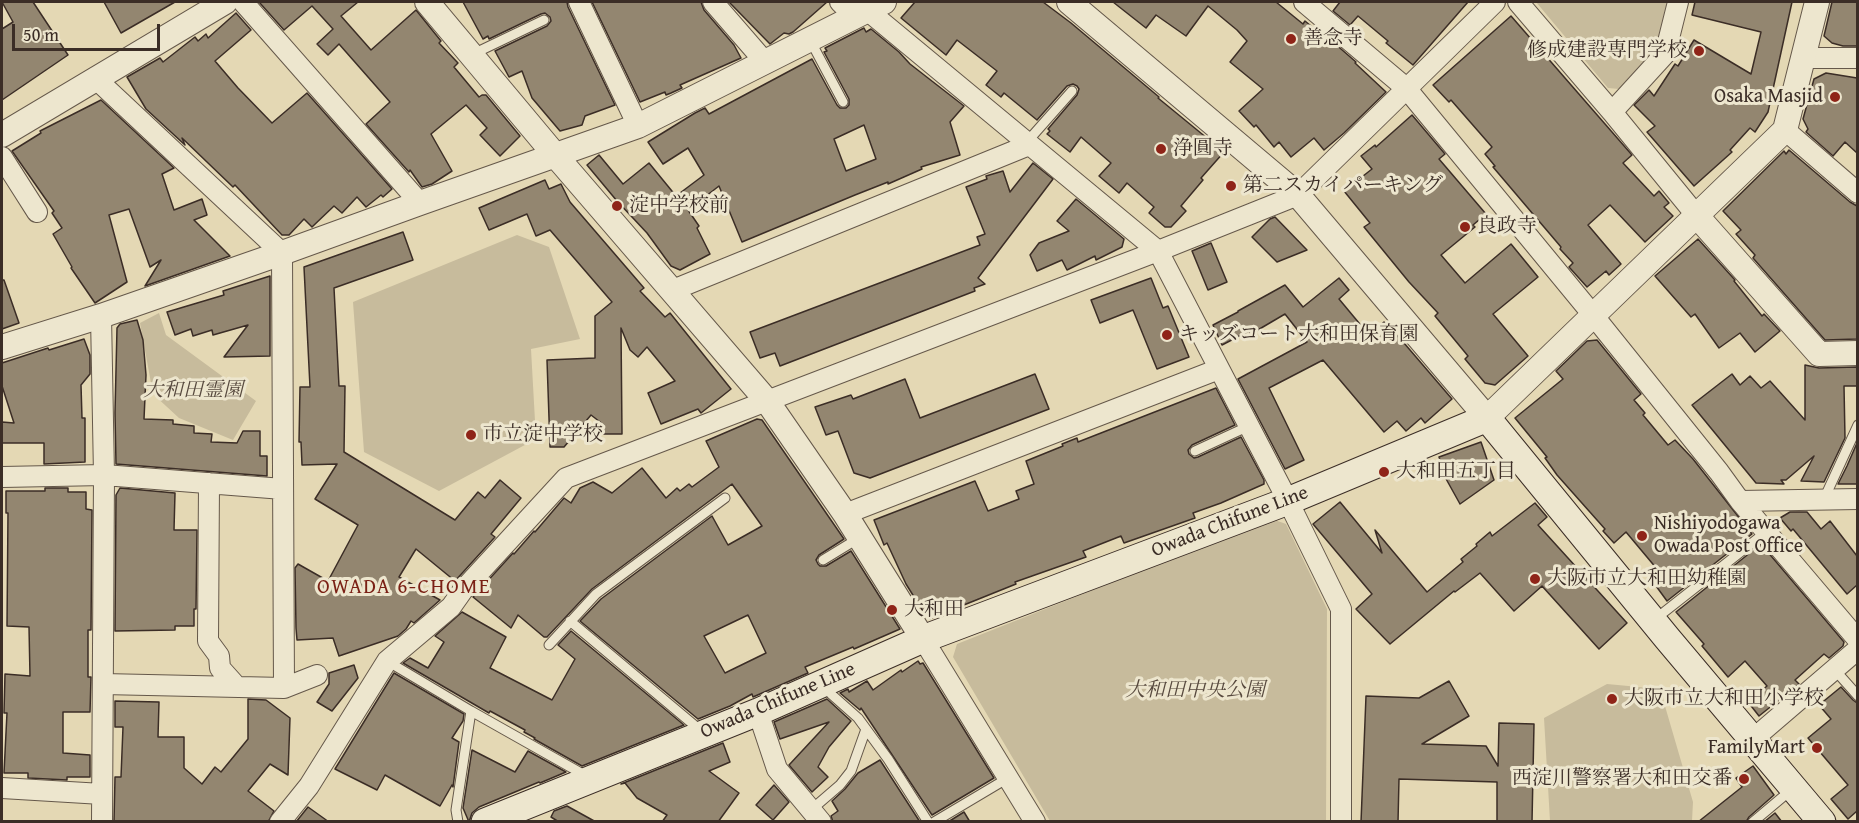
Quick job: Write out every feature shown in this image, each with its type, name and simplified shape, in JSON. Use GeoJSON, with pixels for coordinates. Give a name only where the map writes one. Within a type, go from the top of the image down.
{"type":"FeatureCollection","features":[{"type":"Feature","properties":{"kind":"main road","name":"Owada Chifune Line"},"geometry":{"type":"LineString","coordinates":[[485,822],[514,816],[591,779],[758,712],[922,639],[1287,501],[1487,418]]}},
{"type":"Feature","properties":{"kind":"main road"},"geometry":{"type":"LineString","coordinates":[[1487,418],[1652,621],[1822,822]]}},
{"type":"Feature","properties":{"kind":"street"},"geometry":{"type":"LineString","coordinates":[[2,135],[225,2]]}},
{"type":"Feature","properties":{"kind":"street"},"geometry":{"type":"LineString","coordinates":[[243,2],[420,203]]}},
{"type":"Feature","properties":{"kind":"street"},"geometry":{"type":"LineString","coordinates":[[427,2],[555,155],[767,401],[845,514],[1035,822]]}},
{"type":"Feature","properties":{"kind":"street"},"geometry":{"type":"LineString","coordinates":[[579,2],[638,126]]}},
{"type":"Feature","properties":{"kind":"street"},"geometry":{"type":"LineString","coordinates":[[714,2],[765,62]]}},
{"type":"Feature","properties":{"kind":"street"},"geometry":{"type":"LineString","coordinates":[[1069,2],[1298,195],[1487,418],[1785,130],[1817,2]]}},
{"type":"Feature","properties":{"kind":"street"},"geometry":{"type":"LineString","coordinates":[[1304,2],[1406,88],[1593,315],[1740,501],[1857,640]]}},
{"type":"Feature","properties":{"kind":"street"},"geometry":{"type":"LineString","coordinates":[[280,822],[309,786],[387,661],[451,608],[464,590],[566,478],[1298,195],[1495,2]]}},
{"type":"Feature","properties":{"kind":"street"},"geometry":{"type":"LineString","coordinates":[[1518,2],[1612,111],[1696,215],[1819,354],[1857,353]]}},
{"type":"Feature","properties":{"kind":"street"},"geometry":{"type":"LineString","coordinates":[[1612,111],[1665,54],[1678,2]]}},
{"type":"Feature","properties":{"kind":"street"},"geometry":{"type":"LineString","coordinates":[[2,347],[101,316],[638,126],[810,39],[861,7],[1158,251],[1341,609],[1341,822]]}},
{"type":"Feature","properties":{"kind":"street"},"geometry":{"type":"LineString","coordinates":[[1803,58],[1857,58]]}},
{"type":"Feature","properties":{"kind":"street"},"geometry":{"type":"LineString","coordinates":[[95,78],[282,253],[284,688]]}},
{"type":"Feature","properties":{"kind":"street"},"geometry":{"type":"LineString","coordinates":[[1785,130],[1857,193]]}},
{"type":"Feature","properties":{"kind":"street"},"geometry":{"type":"LineString","coordinates":[[673,290],[1028,144]]}},
{"type":"Feature","properties":{"kind":"street"},"geometry":{"type":"LineString","coordinates":[[2,157],[37,212]]}},
{"type":"Feature","properties":{"kind":"street"},"geometry":{"type":"LineString","coordinates":[[101,316],[104,475],[102,822]]}},
{"type":"Feature","properties":{"kind":"street"},"geometry":{"type":"LineString","coordinates":[[845,514],[1219,369]]}},
{"type":"Feature","properties":{"kind":"street"},"geometry":{"type":"LineString","coordinates":[[2,477],[104,475],[283,489]]}},
{"type":"Feature","properties":{"kind":"street"},"geometry":{"type":"LineString","coordinates":[[209,483],[208,641],[219,656],[220,668],[237,687]]}},
{"type":"Feature","properties":{"kind":"street"},"geometry":{"type":"LineString","coordinates":[[1740,501],[1857,498]]}},
{"type":"Feature","properties":{"kind":"street"},"geometry":{"type":"LineString","coordinates":[[1752,740],[1857,649]]}},
{"type":"Feature","properties":{"kind":"street"},"geometry":{"type":"LineString","coordinates":[[103,684],[284,688],[317,675]]}},
{"type":"Feature","properties":{"kind":"street"},"geometry":{"type":"LineString","coordinates":[[758,712],[777,769],[816,816]]}},
{"type":"Feature","properties":{"kind":"street"},"geometry":{"type":"LineString","coordinates":[[2,788],[102,794]]}},
{"type":"Feature","properties":{"kind":"lane"},"geometry":{"type":"LineString","coordinates":[[472,55],[544,20]]}},
{"type":"Feature","properties":{"kind":"lane"},"geometry":{"type":"LineString","coordinates":[[810,39],[843,102]]}},
{"type":"Feature","properties":{"kind":"lane"},"geometry":{"type":"LineString","coordinates":[[1028,144],[1072,91]]}},
{"type":"Feature","properties":{"kind":"lane"},"geometry":{"type":"LineString","coordinates":[[1824,499],[1857,425]]}},
{"type":"Feature","properties":{"kind":"lane"},"geometry":{"type":"LineString","coordinates":[[1195,451],[1249,426]]}},
{"type":"Feature","properties":{"kind":"lane"},"geometry":{"type":"LineString","coordinates":[[549,645],[596,594],[725,498]]}},
{"type":"Feature","properties":{"kind":"lane"},"geometry":{"type":"LineString","coordinates":[[1652,621],[1766,532]]}},
{"type":"Feature","properties":{"kind":"lane"},"geometry":{"type":"LineString","coordinates":[[823,560],[860,538]]}},
{"type":"Feature","properties":{"kind":"lane"},"geometry":{"type":"LineString","coordinates":[[570,621],[704,734]]}},
{"type":"Feature","properties":{"kind":"lane"},"geometry":{"type":"LineString","coordinates":[[387,661],[591,779]]}},
{"type":"Feature","properties":{"kind":"lane"},"geometry":{"type":"LineString","coordinates":[[1834,669],[1857,696]]}},
{"type":"Feature","properties":{"kind":"lane"},"geometry":{"type":"LineString","coordinates":[[824,682],[831,694],[858,718],[888,759],[928,822]]}},
{"type":"Feature","properties":{"kind":"lane"},"geometry":{"type":"LineString","coordinates":[[458,822],[456,810],[471,711]]}},
{"type":"Feature","properties":{"kind":"lane"},"geometry":{"type":"LineString","coordinates":[[816,816],[850,771],[866,729]]}},
{"type":"Feature","properties":{"kind":"lane"},"geometry":{"type":"LineString","coordinates":[[934,822],[1008,778]]}},
{"type":"Feature","properties":{"kind":"lane"},"geometry":{"type":"LineString","coordinates":[[1753,822],[1794,788]]}},
{"type":"Feature","properties":{"kind":"green space"},"geometry":{"type":"Polygon","coordinates":[[[1536,2],[1667,2],[1655,53],[1619,89],[1608,88],[1536,2]]]}},
{"type":"Feature","properties":{"kind":"green space"},"geometry":{"type":"Polygon","coordinates":[[[517,235],[549,247],[580,339],[531,349],[536,439],[439,491],[364,452],[353,302],[517,235]]]}},
{"type":"Feature","properties":{"kind":"green space","name":"大和田霊園"},"geometry":{"type":"Polygon","coordinates":[[[159,313],[166,335],[256,401],[233,440],[179,418],[153,394],[140,323],[159,313]]]}},
{"type":"Feature","properties":{"kind":"green space","name":"大和田中央公園"},"geometry":{"type":"Polygon","coordinates":[[[1272,519],[1286,524],[1327,609],[1326,821],[1050,821],[953,657],[957,644],[1272,519]]]}},
{"type":"Feature","properties":{"kind":"green space"},"geometry":{"type":"Polygon","coordinates":[[[1607,684],[1660,689],[1693,802],[1692,821],[1550,821],[1544,718],[1607,684]]]}},
{"type":"Feature","properties":{"kind":"building"},"geometry":{"type":"Polygon","coordinates":[[[2,2],[33,2],[68,55],[2,100],[2,29],[13,22],[2,2]]]}},
{"type":"Feature","properties":{"kind":"building"},"geometry":{"type":"Polygon","coordinates":[[[104,2],[175,2],[121,33],[104,2]]]}},
{"type":"Feature","properties":{"kind":"building"},"geometry":{"type":"Polygon","coordinates":[[[259,2],[358,2],[341,16],[371,50],[416,10],[441,41],[439,43],[458,63],[454,67],[479,97],[486,95],[520,136],[500,156],[480,135],[487,128],[466,105],[431,134],[452,171],[432,184],[422,187],[410,170],[409,172],[366,124],[390,102],[339,44],[328,55],[317,44],[333,29],[312,6],[284,30],[259,2]]]}},
{"type":"Feature","properties":{"kind":"building"},"geometry":{"type":"Polygon","coordinates":[[[463,2],[567,2],[615,105],[585,116],[582,125],[560,131],[532,98],[522,71],[509,77],[495,51],[547,26],[551,21],[550,17],[545,13],[541,14],[489,39],[488,36],[483,39],[463,2]]]}},
{"type":"Feature","properties":{"kind":"building"},"geometry":{"type":"Polygon","coordinates":[[[592,2],[701,2],[704,10],[734,45],[741,58],[680,85],[682,88],[671,93],[666,95],[665,92],[640,102],[592,2]]]}},
{"type":"Feature","properties":{"kind":"building"},"geometry":{"type":"Polygon","coordinates":[[[729,2],[827,2],[793,32],[784,33],[770,44],[729,2]]]}},
{"type":"Feature","properties":{"kind":"building"},"geometry":{"type":"Polygon","coordinates":[[[915,2],[1043,2],[1224,152],[1181,206],[1186,211],[1171,227],[1165,227],[1149,213],[1154,207],[1127,183],[1119,193],[1099,176],[1111,163],[1081,137],[1070,152],[1047,134],[1050,131],[1048,129],[1077,95],[1079,89],[1077,86],[1073,84],[1067,86],[1037,120],[1004,93],[1001,97],[986,85],[997,71],[957,40],[946,55],[901,18],[915,2]]]}},
{"type":"Feature","properties":{"kind":"building"},"geometry":{"type":"Polygon","coordinates":[[[1113,2],[1276,2],[1303,24],[1305,21],[1317,31],[1318,29],[1386,92],[1324,150],[1314,138],[1291,157],[1279,142],[1274,147],[1256,125],[1254,127],[1239,111],[1263,89],[1230,62],[1247,41],[1237,30],[1208,6],[1186,36],[1156,15],[1146,28],[1113,2]]]}},
{"type":"Feature","properties":{"kind":"building"},"geometry":{"type":"Polygon","coordinates":[[[1340,2],[1468,2],[1413,65],[1358,16],[1350,25],[1333,11],[1340,2]]]}},
{"type":"Feature","properties":{"kind":"building"},"geometry":{"type":"Polygon","coordinates":[[[1695,2],[1792,2],[1768,112],[1755,132],[1750,128],[1730,150],[1732,152],[1694,186],[1647,132],[1655,126],[1634,105],[1649,90],[1654,96],[1675,64],[1678,66],[1694,40],[1751,74],[1761,32],[1692,15],[1695,2]]]}},
{"type":"Feature","properties":{"kind":"building"},"geometry":{"type":"Polygon","coordinates":[[[1832,2],[1857,2],[1857,46],[1832,43],[1824,36],[1832,2]]]}},
{"type":"Feature","properties":{"kind":"building"},"geometry":{"type":"Polygon","coordinates":[[[236,13],[251,30],[215,61],[272,123],[307,93],[392,189],[383,197],[381,195],[366,207],[357,197],[342,213],[334,206],[312,227],[304,219],[289,235],[282,235],[235,185],[233,187],[182,138],[185,145],[146,109],[127,77],[160,58],[163,62],[195,37],[198,41],[206,34],[208,38],[236,13]]]}},
{"type":"Feature","properties":{"kind":"building"},"geometry":{"type":"Polygon","coordinates":[[[1511,16],[1632,155],[1623,163],[1654,196],[1659,191],[1669,203],[1664,207],[1673,216],[1645,242],[1610,205],[1588,225],[1621,264],[1609,275],[1606,271],[1587,287],[1569,267],[1573,263],[1560,249],[1561,247],[1493,167],[1495,166],[1485,154],[1492,147],[1451,100],[1449,102],[1433,85],[1511,16]]]}},
{"type":"Feature","properties":{"kind":"building"},"geometry":{"type":"Polygon","coordinates":[[[864,28],[866,32],[871,29],[910,64],[964,106],[950,122],[960,155],[921,167],[922,169],[888,184],[888,182],[742,242],[719,186],[688,210],[699,226],[697,228],[710,254],[680,270],[671,266],[647,233],[587,165],[599,155],[623,184],[649,163],[676,196],[704,175],[688,148],[663,164],[648,142],[695,113],[705,108],[709,114],[812,59],[837,105],[840,108],[846,108],[849,105],[849,99],[824,52],[827,51],[825,48],[864,28]],[[864,125],[834,139],[846,171],[876,159],[864,125]]]}},
{"type":"Feature","properties":{"kind":"building"},"geometry":{"type":"Polygon","coordinates":[[[1826,73],[1857,78],[1857,153],[1845,142],[1833,156],[1806,132],[1808,129],[1803,119],[1814,79],[1826,73]]]}},
{"type":"Feature","properties":{"kind":"building"},"geometry":{"type":"Polygon","coordinates":[[[101,100],[174,168],[162,174],[174,210],[202,199],[207,215],[194,220],[230,256],[145,286],[161,260],[150,267],[129,209],[109,215],[127,282],[95,303],[71,268],[53,234],[62,228],[52,213],[54,211],[12,151],[41,133],[40,131],[101,100]]]}},
{"type":"Feature","properties":{"kind":"building"},"geometry":{"type":"Polygon","coordinates":[[[1412,115],[1445,154],[1439,159],[1486,214],[1473,225],[1475,227],[1441,255],[1465,283],[1511,244],[1538,277],[1493,314],[1528,356],[1495,385],[1485,383],[1465,359],[1468,356],[1435,316],[1438,313],[1364,227],[1370,223],[1344,191],[1372,169],[1361,156],[1375,145],[1376,147],[1412,115]]]}},
{"type":"Feature","properties":{"kind":"building"},"geometry":{"type":"Polygon","coordinates":[[[1789,150],[1857,206],[1857,339],[1825,340],[1753,258],[1755,255],[1736,234],[1741,230],[1723,211],[1784,151],[1786,154],[1789,150]]]}},
{"type":"Feature","properties":{"kind":"building"},"geometry":{"type":"Polygon","coordinates":[[[1033,163],[1053,179],[978,278],[985,284],[974,288],[975,291],[780,366],[775,353],[760,358],[750,332],[980,245],[977,237],[985,234],[966,187],[987,179],[986,176],[1003,171],[1010,192],[1033,163]]]}},
{"type":"Feature","properties":{"kind":"building"},"geometry":{"type":"Polygon","coordinates":[[[545,180],[549,189],[561,184],[570,202],[644,288],[640,291],[665,317],[670,313],[731,389],[701,413],[698,409],[661,424],[648,393],[675,381],[647,347],[638,357],[630,350],[621,328],[622,434],[598,434],[604,425],[591,415],[564,447],[550,447],[547,360],[595,358],[595,316],[612,302],[550,230],[536,236],[527,214],[489,230],[479,208],[545,180]]]}},
{"type":"Feature","properties":{"kind":"building"},"geometry":{"type":"Polygon","coordinates":[[[1076,199],[1124,239],[1122,247],[1096,260],[1095,256],[1067,270],[1062,260],[1037,271],[1030,255],[1039,243],[1069,231],[1057,221],[1076,199]]]}},
{"type":"Feature","properties":{"kind":"building"},"geometry":{"type":"Polygon","coordinates":[[[1275,217],[1307,250],[1277,262],[1252,237],[1275,217]]]}},
{"type":"Feature","properties":{"kind":"building"},"geometry":{"type":"Polygon","coordinates":[[[403,232],[413,260],[334,288],[339,386],[345,386],[344,452],[455,520],[478,492],[485,498],[500,480],[521,498],[491,534],[495,537],[455,581],[416,549],[399,577],[440,600],[414,623],[411,621],[398,636],[339,656],[333,638],[297,640],[295,568],[298,564],[328,581],[358,525],[315,499],[337,464],[302,465],[301,442],[299,442],[300,387],[310,387],[304,267],[403,232]]]}},
{"type":"Feature","properties":{"kind":"building"},"geometry":{"type":"Polygon","coordinates":[[[1698,239],[1735,280],[1762,316],[1764,314],[1780,331],[1755,352],[1740,333],[1719,348],[1695,314],[1691,317],[1655,276],[1698,239]]]}},
{"type":"Feature","properties":{"kind":"building"},"geometry":{"type":"Polygon","coordinates":[[[1211,243],[1227,282],[1208,290],[1192,251],[1211,243]]]}},
{"type":"Feature","properties":{"kind":"building"},"geometry":{"type":"Polygon","coordinates":[[[270,276],[270,356],[224,357],[248,325],[213,335],[212,330],[193,336],[191,329],[175,335],[167,312],[224,295],[223,291],[270,276]]]}},
{"type":"Feature","properties":{"kind":"building"},"geometry":{"type":"Polygon","coordinates":[[[1151,278],[1163,308],[1168,306],[1189,357],[1157,369],[1133,310],[1100,323],[1091,300],[1151,278]]]}},
{"type":"Feature","properties":{"kind":"building"},"geometry":{"type":"Polygon","coordinates":[[[1339,278],[1349,290],[1339,299],[1369,335],[1384,322],[1452,399],[1425,423],[1421,418],[1406,431],[1397,421],[1384,432],[1323,360],[1269,388],[1304,460],[1285,469],[1238,379],[1307,342],[1285,314],[1251,334],[1249,331],[1222,345],[1213,325],[1285,285],[1303,307],[1339,278]]]}},
{"type":"Feature","properties":{"kind":"building"},"geometry":{"type":"Polygon","coordinates":[[[2,280],[4,280],[19,323],[2,329],[2,280]]]}},
{"type":"Feature","properties":{"kind":"building"},"geometry":{"type":"Polygon","coordinates":[[[137,320],[143,340],[146,375],[144,419],[173,420],[173,424],[194,426],[194,433],[212,434],[211,442],[237,443],[243,431],[260,431],[260,456],[267,456],[267,476],[116,464],[117,328],[120,324],[137,320]]]}},
{"type":"Feature","properties":{"kind":"building"},"geometry":{"type":"Polygon","coordinates":[[[84,339],[90,355],[90,374],[81,385],[82,418],[85,418],[85,462],[44,464],[44,443],[2,443],[2,422],[14,423],[2,386],[2,363],[84,339]]]}},
{"type":"Feature","properties":{"kind":"building"},"geometry":{"type":"Polygon","coordinates":[[[1597,340],[1641,394],[1634,400],[1645,413],[1643,415],[1668,445],[1675,440],[1693,459],[1752,534],[1667,601],[1648,575],[1657,569],[1626,532],[1614,543],[1603,531],[1605,529],[1557,475],[1545,458],[1547,457],[1515,418],[1563,379],[1556,371],[1587,341],[1597,340]]]}},
{"type":"Feature","properties":{"kind":"building"},"geometry":{"type":"Polygon","coordinates":[[[1805,365],[1819,368],[1857,367],[1857,386],[1844,386],[1845,438],[1824,482],[1801,481],[1814,456],[1786,480],[1781,480],[1784,484],[1756,483],[1692,405],[1732,374],[1740,385],[1750,376],[1761,388],[1770,381],[1805,420],[1805,365]]]}},
{"type":"Feature","properties":{"kind":"building"},"geometry":{"type":"Polygon","coordinates":[[[1035,374],[1049,409],[870,478],[854,473],[838,431],[826,435],[815,407],[851,395],[853,399],[905,379],[920,418],[1035,374]]]}},
{"type":"Feature","properties":{"kind":"building"},"geometry":{"type":"Polygon","coordinates":[[[1216,388],[1235,425],[1192,445],[1188,450],[1189,454],[1194,458],[1198,457],[1241,437],[1264,484],[1193,513],[1195,518],[1124,543],[1121,536],[1083,551],[1086,557],[1015,582],[1016,584],[929,619],[926,616],[906,584],[887,543],[884,545],[874,520],[975,481],[988,511],[1019,499],[1016,491],[1034,484],[1026,461],[1077,438],[1078,442],[1216,388]]]}},
{"type":"Feature","properties":{"kind":"building"},"geometry":{"type":"Polygon","coordinates":[[[757,419],[762,420],[844,539],[819,555],[816,560],[818,564],[826,566],[851,551],[900,629],[805,667],[808,673],[753,697],[752,694],[698,719],[580,621],[601,599],[712,516],[728,545],[762,526],[732,484],[592,589],[547,637],[544,637],[518,615],[511,628],[473,597],[564,498],[571,503],[580,488],[593,482],[612,493],[642,468],[666,498],[677,488],[680,491],[689,484],[692,487],[719,467],[706,441],[757,419]],[[748,615],[704,636],[725,673],[766,653],[748,615]]]}},
{"type":"Feature","properties":{"kind":"building"},"geometry":{"type":"Polygon","coordinates":[[[1481,442],[1494,480],[1460,504],[1445,477],[1439,457],[1481,442]]]}},
{"type":"Feature","properties":{"kind":"building"},"geometry":{"type":"Polygon","coordinates":[[[1857,443],[1857,484],[1838,484],[1847,466],[1857,443]]]}},
{"type":"Feature","properties":{"kind":"building"},"geometry":{"type":"Polygon","coordinates":[[[45,488],[68,488],[68,492],[86,492],[86,509],[92,510],[91,630],[88,630],[88,677],[91,677],[90,712],[63,712],[63,753],[90,755],[90,777],[67,777],[67,780],[28,778],[28,773],[4,773],[7,713],[4,713],[5,674],[30,676],[29,627],[7,626],[8,513],[6,513],[6,491],[45,491],[45,488]]]}},
{"type":"Feature","properties":{"kind":"building"},"geometry":{"type":"Polygon","coordinates":[[[120,488],[175,493],[174,530],[197,530],[194,626],[175,626],[175,630],[115,631],[116,495],[120,488]]]}},
{"type":"Feature","properties":{"kind":"building"},"geometry":{"type":"Polygon","coordinates":[[[1340,502],[1382,553],[1375,530],[1427,592],[1463,562],[1461,559],[1490,532],[1492,536],[1535,503],[1547,517],[1538,525],[1627,623],[1599,649],[1542,586],[1514,611],[1480,573],[1454,591],[1390,644],[1356,609],[1372,594],[1313,524],[1340,502]]]}},
{"type":"Feature","properties":{"kind":"building"},"geometry":{"type":"Polygon","coordinates":[[[1790,512],[1807,512],[1821,529],[1830,521],[1857,556],[1857,585],[1847,594],[1793,529],[1791,531],[1780,518],[1790,512]]]}},
{"type":"Feature","properties":{"kind":"building"},"geometry":{"type":"Polygon","coordinates":[[[1761,544],[1844,642],[1843,646],[1829,658],[1824,654],[1795,680],[1799,684],[1759,716],[1748,702],[1767,686],[1745,661],[1728,677],[1702,646],[1704,644],[1676,612],[1761,544]]]}},
{"type":"Feature","properties":{"kind":"building"},"geometry":{"type":"Polygon","coordinates":[[[462,612],[506,637],[490,668],[552,700],[575,659],[558,645],[571,631],[684,725],[582,766],[534,739],[524,732],[525,730],[490,711],[489,713],[403,663],[410,658],[428,668],[444,642],[435,636],[462,612]]]}},
{"type":"Feature","properties":{"kind":"building"},"geometry":{"type":"Polygon","coordinates":[[[918,661],[920,664],[923,663],[994,778],[932,815],[861,708],[860,710],[840,693],[848,689],[849,692],[867,681],[873,690],[918,661]]]}},
{"type":"Feature","properties":{"kind":"building"},"geometry":{"type":"Polygon","coordinates":[[[354,665],[358,678],[332,711],[317,702],[329,684],[329,673],[354,665]]]}},
{"type":"Feature","properties":{"kind":"building"},"geometry":{"type":"Polygon","coordinates":[[[394,673],[464,714],[463,721],[452,738],[459,742],[453,787],[452,785],[440,806],[385,775],[377,790],[335,769],[394,673]]]}},
{"type":"Feature","properties":{"kind":"building"},"geometry":{"type":"Polygon","coordinates":[[[1449,681],[1469,716],[1422,744],[1486,746],[1498,766],[1499,723],[1534,724],[1532,822],[1497,822],[1497,782],[1399,779],[1398,822],[1361,822],[1366,696],[1419,698],[1449,681]]]}},
{"type":"Feature","properties":{"kind":"building"},"geometry":{"type":"Polygon","coordinates":[[[1841,687],[1857,703],[1857,811],[1848,819],[1831,799],[1848,785],[1808,738],[1831,719],[1819,705],[1841,687]]]}},
{"type":"Feature","properties":{"kind":"building"},"geometry":{"type":"Polygon","coordinates":[[[248,699],[266,700],[290,718],[288,775],[270,764],[248,791],[274,811],[268,822],[114,822],[115,777],[121,777],[123,727],[115,727],[115,701],[159,702],[158,737],[184,737],[184,768],[202,784],[215,767],[221,772],[248,739],[248,699]]]}},
{"type":"Feature","properties":{"kind":"building"},"geometry":{"type":"Polygon","coordinates":[[[827,699],[851,721],[829,747],[818,767],[828,777],[812,792],[789,765],[829,722],[780,739],[774,722],[827,699]]]}},
{"type":"Feature","properties":{"kind":"building"},"geometry":{"type":"Polygon","coordinates":[[[723,743],[730,762],[709,771],[739,793],[718,822],[662,822],[667,815],[637,798],[625,783],[621,784],[723,743]]]}},
{"type":"Feature","properties":{"kind":"building"},"geometry":{"type":"Polygon","coordinates":[[[472,750],[515,772],[528,751],[566,772],[479,807],[472,813],[469,822],[463,808],[472,750]]]}},
{"type":"Feature","properties":{"kind":"building"},"geometry":{"type":"Polygon","coordinates":[[[880,760],[920,822],[833,822],[831,816],[838,811],[832,801],[858,773],[880,760]]]}},
{"type":"Feature","properties":{"kind":"building"},"geometry":{"type":"Polygon","coordinates":[[[1753,766],[1774,795],[1746,822],[1698,822],[1742,787],[1736,778],[1753,766]]]}},
{"type":"Feature","properties":{"kind":"building"},"geometry":{"type":"Polygon","coordinates":[[[774,785],[789,802],[773,820],[756,805],[774,785]]]}},
{"type":"Feature","properties":{"kind":"building"},"geometry":{"type":"Polygon","coordinates":[[[567,806],[596,822],[559,822],[551,817],[554,811],[567,806]]]}},
{"type":"Feature","properties":{"kind":"building"},"geometry":{"type":"Polygon","coordinates":[[[308,807],[329,822],[296,822],[308,807]]]}},
{"type":"Feature","properties":{"kind":"building"},"geometry":{"type":"Polygon","coordinates":[[[964,812],[970,822],[948,822],[964,812]]]}},
{"type":"Feature","properties":{"kind":"building"},"geometry":{"type":"Polygon","coordinates":[[[1775,813],[1782,822],[1764,822],[1775,813]]]}},
{"type":"Feature","properties":{"kind":"place","name":"善念寺"},"geometry":{"type":"Point","coordinates":[1291,39]}},
{"type":"Feature","properties":{"kind":"place","name":"修成建設専門学校"},"geometry":{"type":"Point","coordinates":[1699,51]}},
{"type":"Feature","properties":{"kind":"place","name":"Osaka Masjid"},"geometry":{"type":"Point","coordinates":[1835,97]}},
{"type":"Feature","properties":{"kind":"place","name":"浄圓寺"},"geometry":{"type":"Point","coordinates":[1161,149]}},
{"type":"Feature","properties":{"kind":"place","name":"第二スカイパーキング"},"geometry":{"type":"Point","coordinates":[1231,186]}},
{"type":"Feature","properties":{"kind":"place","name":"淀中学校前"},"geometry":{"type":"Point","coordinates":[617,206]}},
{"type":"Feature","properties":{"kind":"place","name":"良政寺"},"geometry":{"type":"Point","coordinates":[1465,227]}},
{"type":"Feature","properties":{"kind":"place","name":"キッズコート大和田保育園"},"geometry":{"type":"Point","coordinates":[1167,335]}},
{"type":"Feature","properties":{"kind":"place","name":"市立淀中学校"},"geometry":{"type":"Point","coordinates":[471,435]}},
{"type":"Feature","properties":{"kind":"place","name":"大和田五丁目"},"geometry":{"type":"Point","coordinates":[1384,472]}},
{"type":"Feature","properties":{"kind":"place","name":"Nishiyodogawa Owada Post Office"},"geometry":{"type":"Point","coordinates":[1642,536]}},
{"type":"Feature","properties":{"kind":"place","name":"大阪市立大和田幼稚園"},"geometry":{"type":"Point","coordinates":[1535,579]}},
{"type":"Feature","properties":{"kind":"place","name":"大和田"},"geometry":{"type":"Point","coordinates":[892,610]}},
{"type":"Feature","properties":{"kind":"place","name":"大阪市立大和田小学校"},"geometry":{"type":"Point","coordinates":[1612,699]}},
{"type":"Feature","properties":{"kind":"place","name":"FamilyMart"},"geometry":{"type":"Point","coordinates":[1817,748]}},
{"type":"Feature","properties":{"kind":"place","name":"西淀川警察署大和田交番"},"geometry":{"type":"Point","coordinates":[1744,779]}},
{"type":"Feature","properties":{"kind":"district","name":"OWADA 6-CHOME"},"geometry":{"type":"Point","coordinates":[404,588]}}]}
